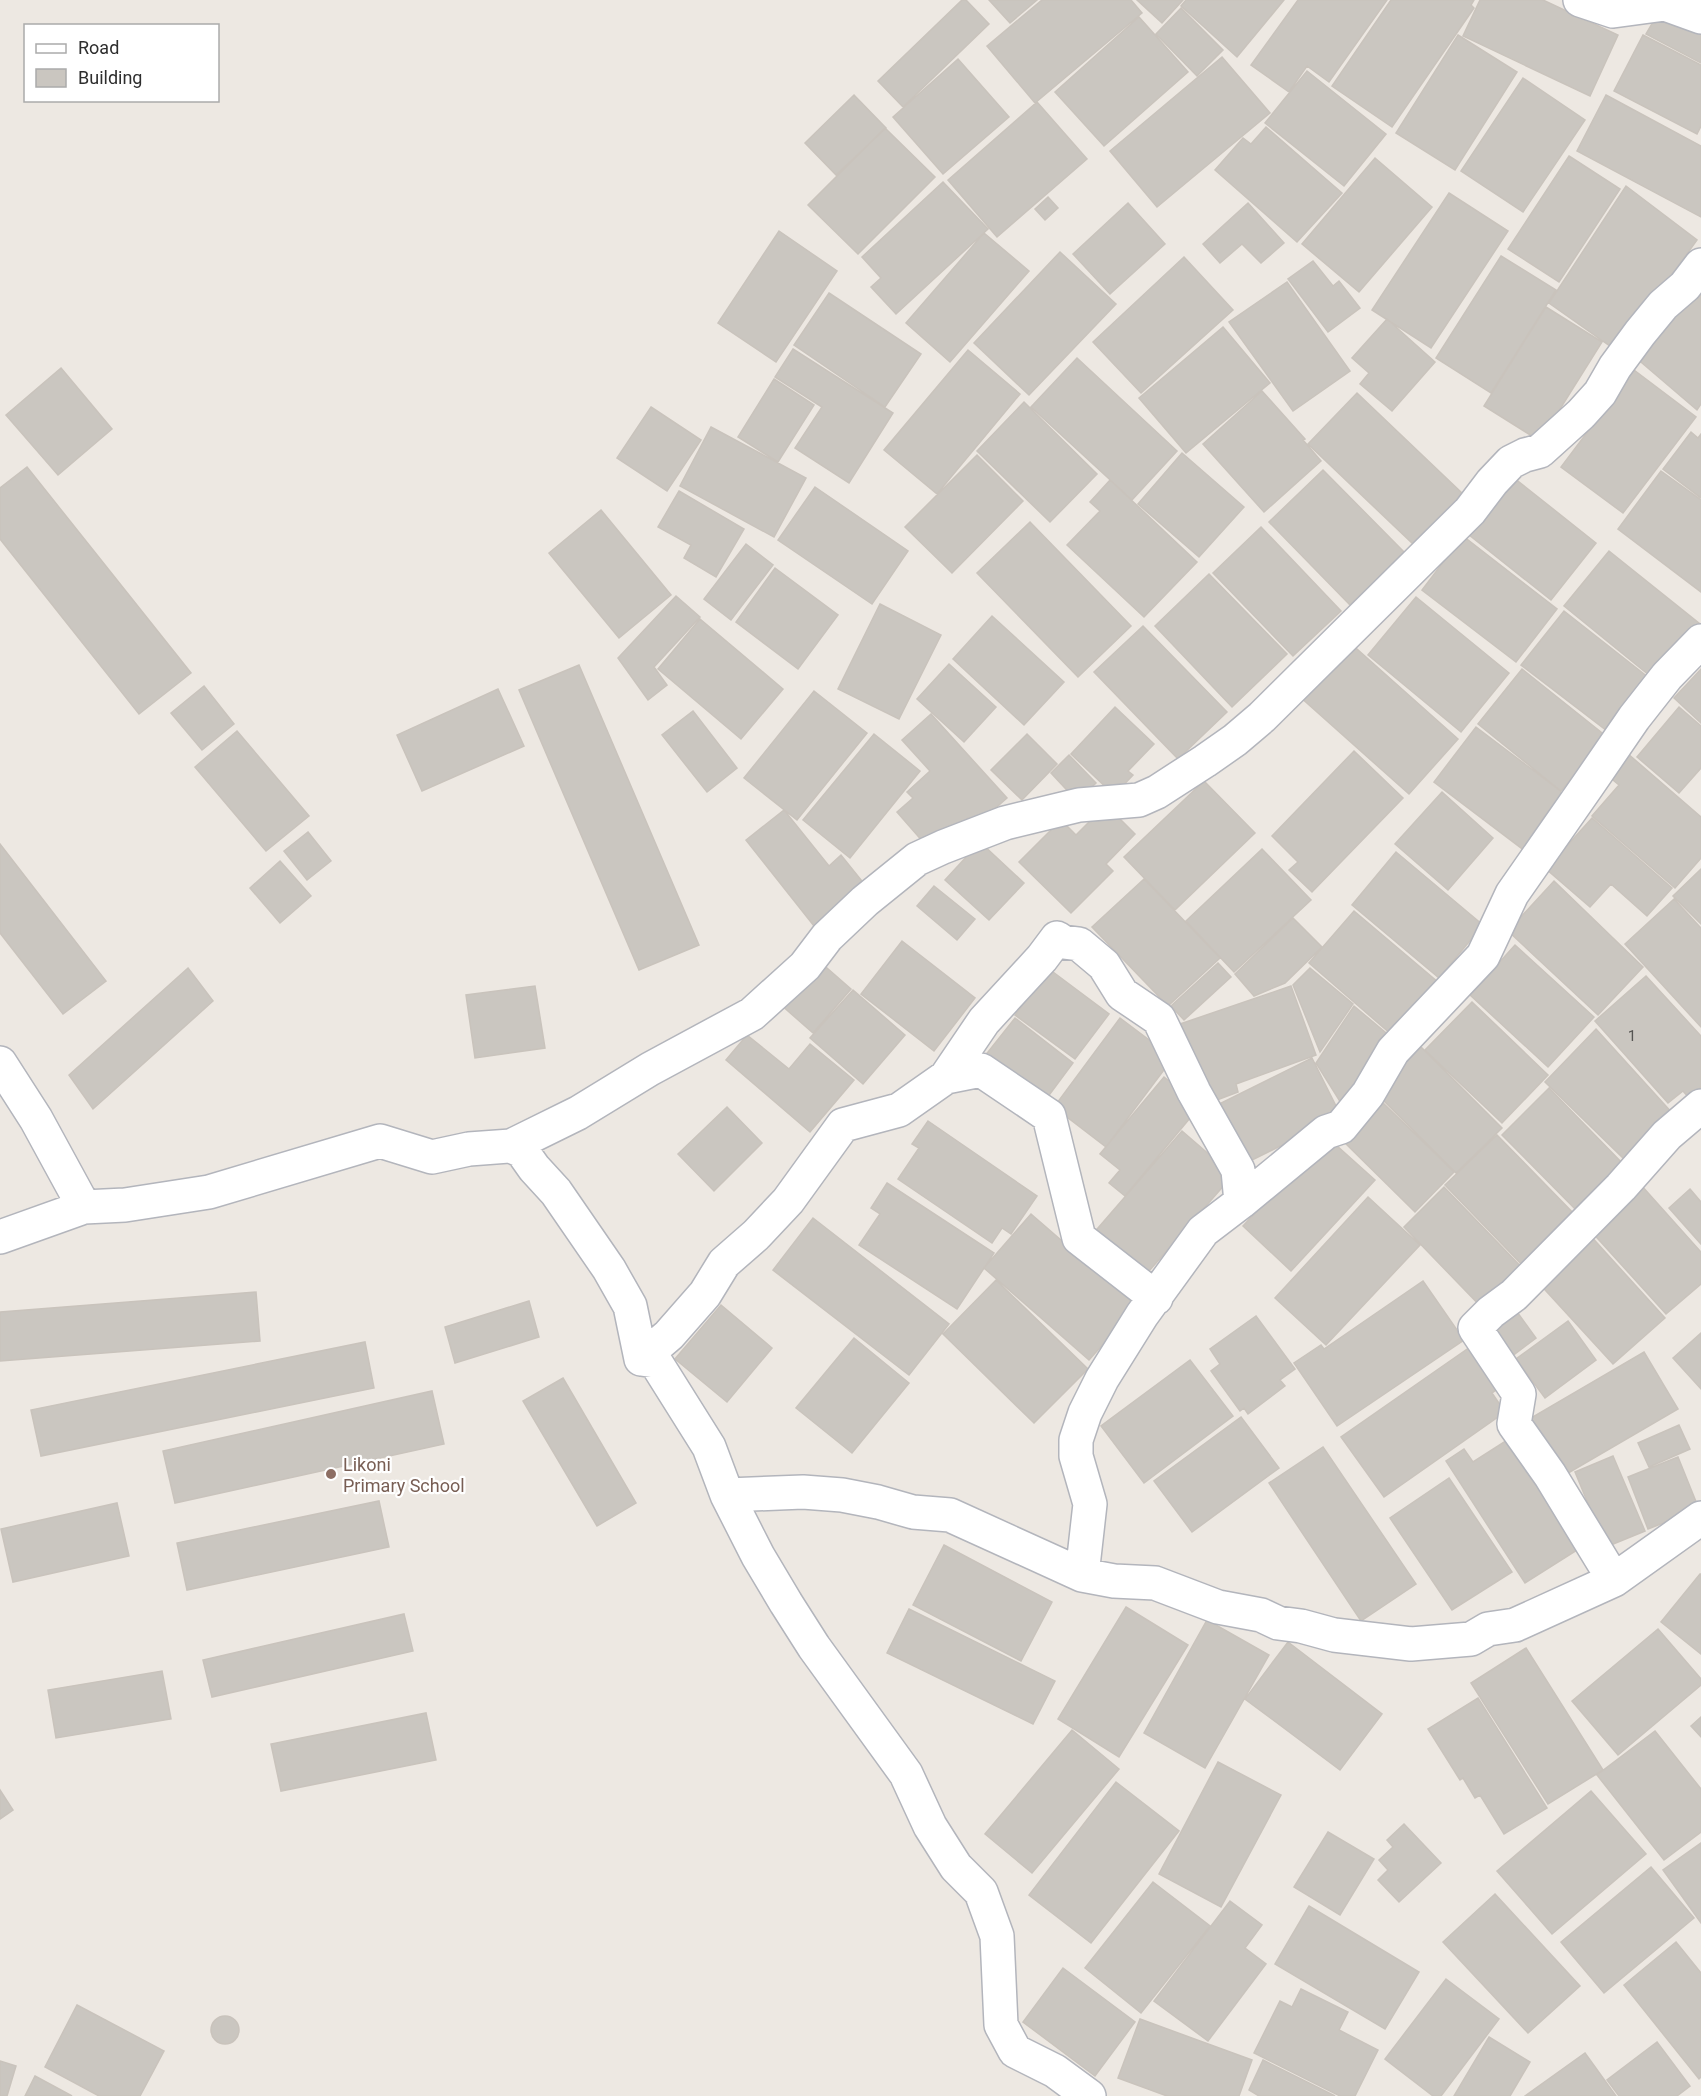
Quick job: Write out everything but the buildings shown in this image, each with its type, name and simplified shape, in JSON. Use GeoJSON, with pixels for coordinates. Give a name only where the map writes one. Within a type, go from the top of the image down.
{"type":"FeatureCollection","features":[{"type":"Feature","properties":{"kind":"street"},"geometry":{"type":"LineString","coordinates":[[1580,0],[1613,11],[1665,4],[1701,17]]}},
{"type":"Feature","properties":{"kind":"street"},"geometry":{"type":"LineString","coordinates":[[0,1237],[84,1207],[125,1205],[209,1192],[380,1141],[432,1157],[469,1149],[511,1146],[578,1113],[650,1069],[752,1014],[805,966],[827,937],[865,901],[917,860],[943,847],[1005,823],[1079,805],[1139,800],[1157,792],[1235,740],[1262,717],[1470,511],[1511,462],[1540,451],[1581,414],[1600,393],[1615,367],[1640,333],[1663,305],[1685,286],[1701,266]]}},
{"type":"Feature","properties":{"kind":"street"},"geometry":{"type":"LineString","coordinates":[[1082,1575],[1090,1504],[1076,1456],[1076,1440],[1085,1413],[1102,1379],[1128,1336],[1203,1231],[1326,1132],[1341,1128],[1368,1094],[1393,1051],[1483,956],[1512,894],[1634,718],[1667,676],[1701,641]]}},
{"type":"Feature","properties":{"kind":"street"},"geometry":{"type":"LineString","coordinates":[[641,1359],[688,1315],[705,1294],[724,1263],[756,1235],[788,1201],[843,1125],[899,1110],[946,1077],[984,1021],[1042,958],[1057,938],[1063,942],[1079,944],[1104,965],[1122,994],[1159,1019],[1194,1092],[1238,1170],[1241,1202]]}},
{"type":"Feature","properties":{"kind":"street"},"geometry":{"type":"LineString","coordinates":[[0,1063],[36,1119],[84,1207]]}},
{"type":"Feature","properties":{"kind":"street"},"geometry":{"type":"LineString","coordinates":[[946,1077],[981,1070],[1049,1116],[1079,1238],[1156,1298]]}},
{"type":"Feature","properties":{"kind":"street"},"geometry":{"type":"LineString","coordinates":[[1614,1580],[1550,1475],[1514,1424],[1519,1394],[1475,1328],[1491,1312],[1514,1295],[1621,1187],[1667,1135],[1701,1106]]}},
{"type":"Feature","properties":{"kind":"street"},"geometry":{"type":"LineString","coordinates":[[511,1146],[522,1151],[556,1192],[609,1269],[630,1306],[641,1359]]}},
{"type":"Feature","properties":{"kind":"street"},"geometry":{"type":"LineString","coordinates":[[641,1359],[655,1360],[709,1447],[727,1495],[758,1556],[786,1603],[814,1647],[906,1774],[930,1826],[956,1867],[981,1892],[997,1936],[1000,2025],[1015,2051],[1055,2071],[1089,2096]]}},
{"type":"Feature","properties":{"kind":"street"},"geometry":{"type":"LineString","coordinates":[[727,1495],[813,1493],[878,1502],[913,1512],[950,1515],[1082,1575],[1114,1581],[1155,1583],[1218,1607],[1261,1615],[1278,1623],[1301,1626],[1334,1635],[1411,1644],[1471,1639],[1488,1629],[1515,1625],[1614,1580],[1701,1518]]}},
{"type":"Feature","properties":{"kind":"place","name":"Likoni Primary School"},"geometry":{"type":"Point","coordinates":[331,1474]}}]}
